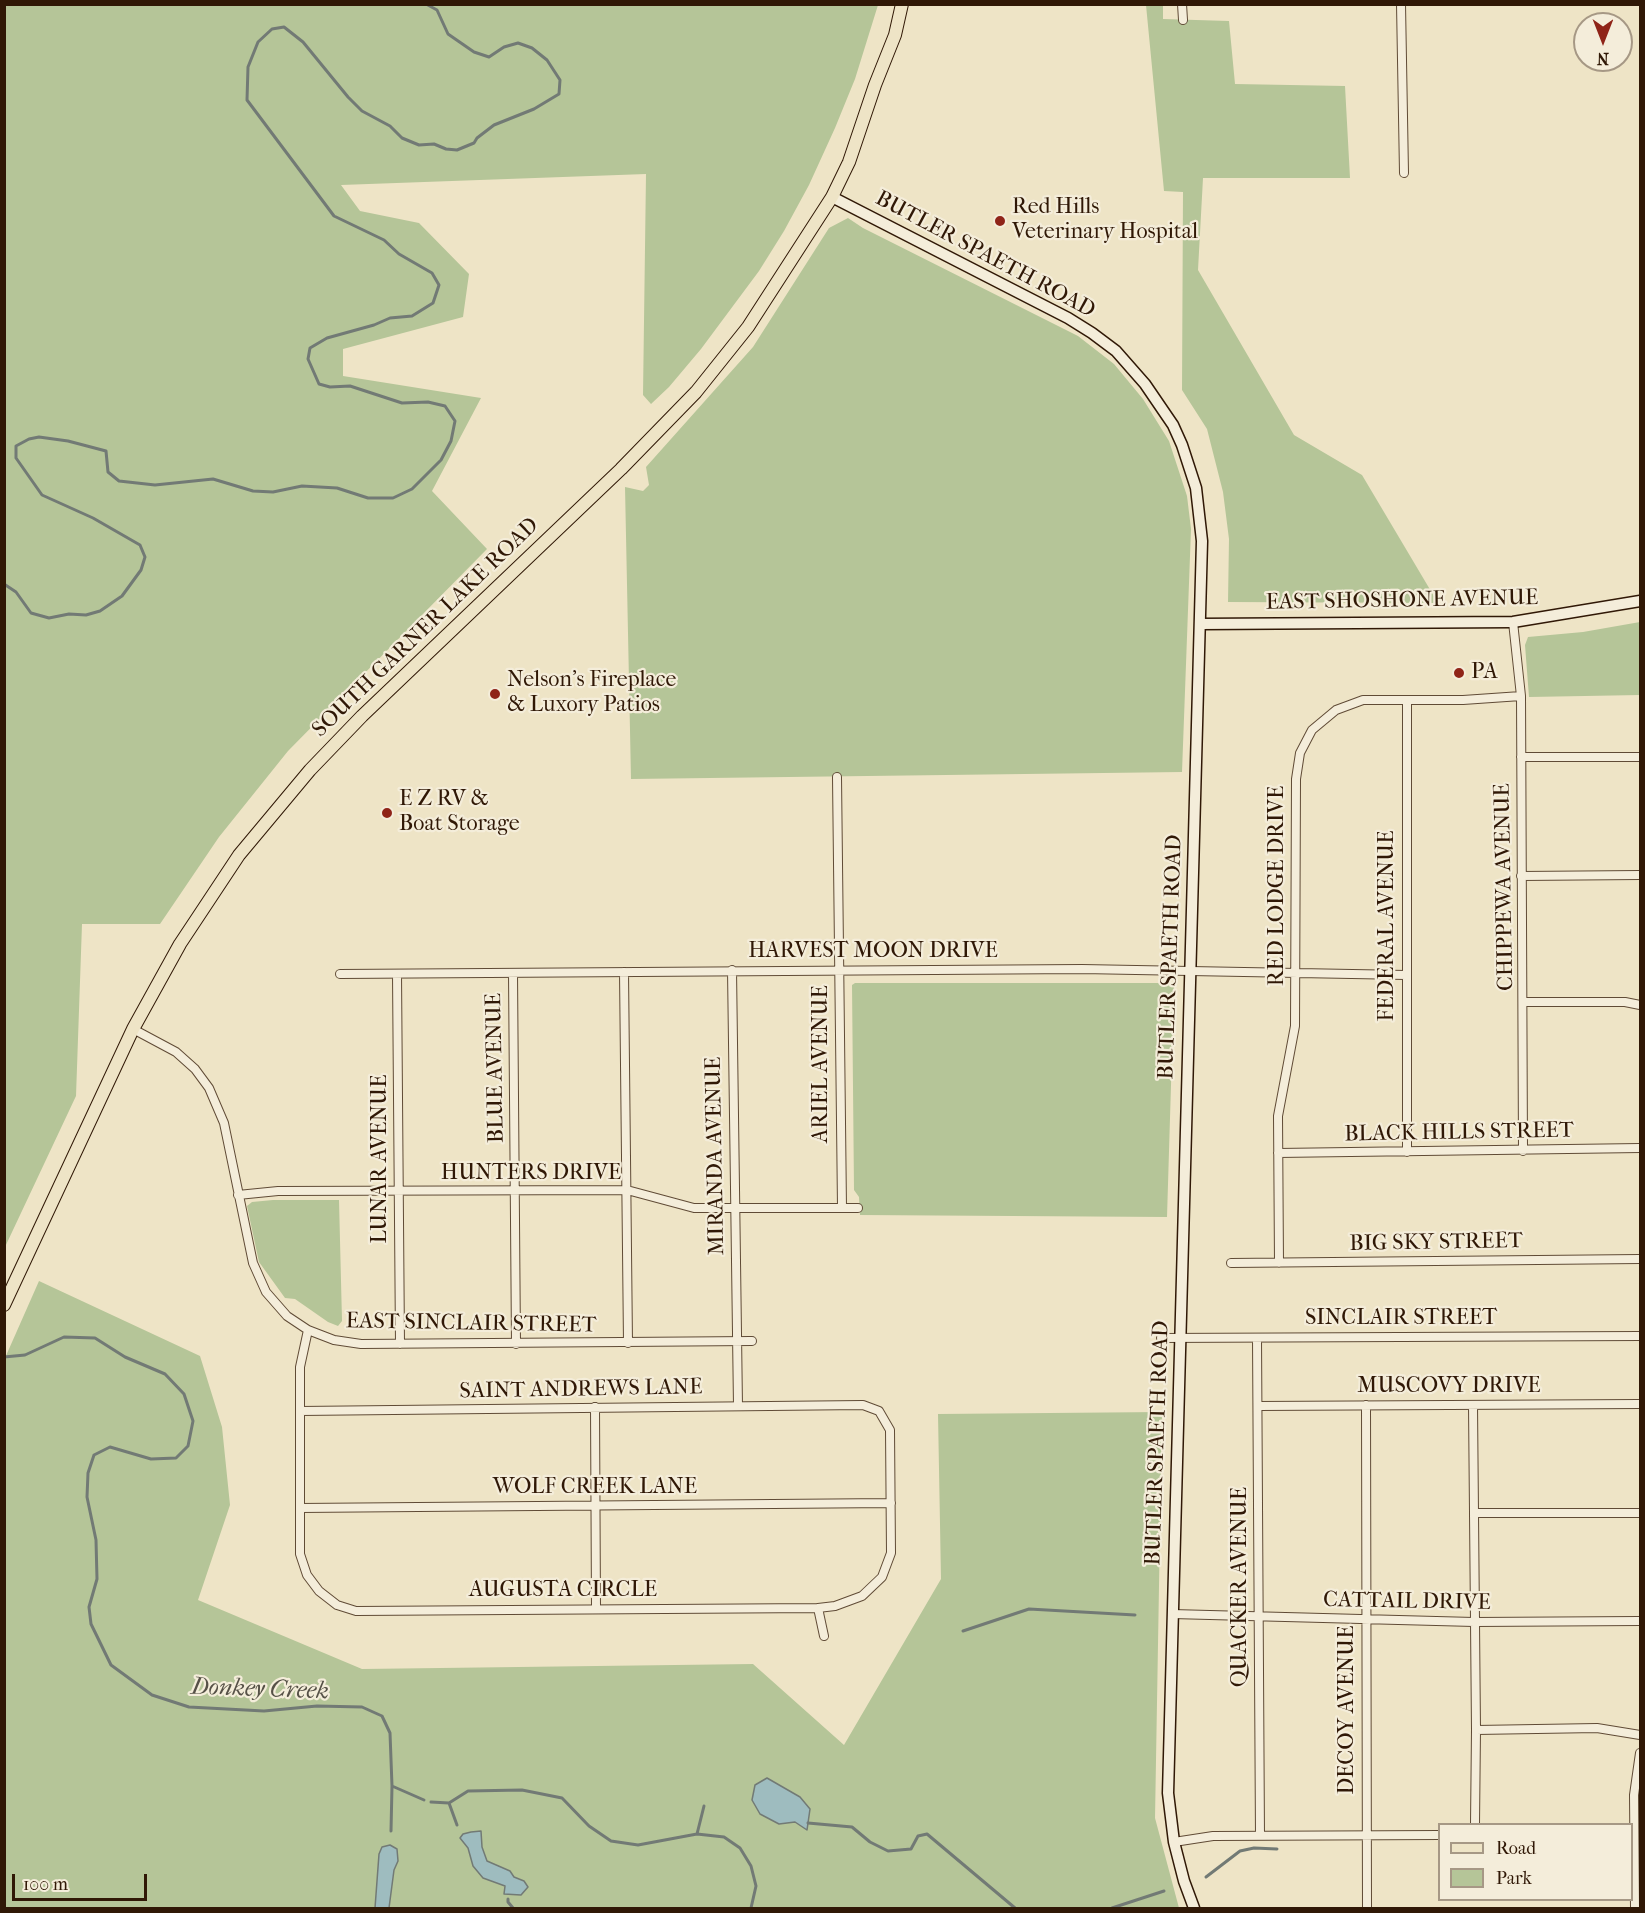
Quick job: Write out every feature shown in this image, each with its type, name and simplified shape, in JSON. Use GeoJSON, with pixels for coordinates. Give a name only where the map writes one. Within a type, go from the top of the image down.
{"type":"FeatureCollection","features":[{"type":"Feature","properties":{"kind":"main road","name":"SOUTH GARNER LAKE ROAD"},"geometry":{"type":"LineString","coordinates":[[4,1305],[133,1029],[180,944],[239,855],[303,778],[394,683],[621,469],[696,392],[748,327],[832,197],[849,162],[895,35],[902,4]]}},
{"type":"Feature","properties":{"kind":"main road","name":"BUTLER SPAETH ROAD"},"geometry":{"type":"LineString","coordinates":[[832,197],[1068,318],[1116,351],[1132,367],[1173,425],[1196,488],[1202,541],[1168,1793],[1174,1842],[1194,1908]]}},
{"type":"Feature","properties":{"kind":"main road","name":"EAST SHOSHONE AVENUE"},"geometry":{"type":"LineString","coordinates":[[1200,624],[1513,622],[1641,602]]}},
{"type":"Feature","properties":{"kind":"street"},"geometry":{"type":"LineString","coordinates":[[1182,4],[1183,20]]}},
{"type":"Feature","properties":{"kind":"street"},"geometry":{"type":"LineString","coordinates":[[1401,4],[1404,173]]}},
{"type":"Feature","properties":{"kind":"street","name":"CHIPPEWA AVENUE"},"geometry":{"type":"LineString","coordinates":[[1513,622],[1521,696],[1523,1151]]}},
{"type":"Feature","properties":{"kind":"street","name":"RED LODGE DRIVE"},"geometry":{"type":"LineString","coordinates":[[1279,1263],[1278,1116],[1295,1026],[1296,778],[1300,753],[1312,730],[1336,710],[1363,700],[1463,700],[1521,696]]}},
{"type":"Feature","properties":{"kind":"street","name":"FEDERAL AVENUE"},"geometry":{"type":"LineString","coordinates":[[1407,700],[1407,1152]]}},
{"type":"Feature","properties":{"kind":"street"},"geometry":{"type":"LineString","coordinates":[[1521,757],[1641,757]]}},
{"type":"Feature","properties":{"kind":"street","name":"ARIEL AVENUE"},"geometry":{"type":"LineString","coordinates":[[837,777],[842,1208]]}},
{"type":"Feature","properties":{"kind":"street"},"geometry":{"type":"LineString","coordinates":[[1521,876],[1641,875]]}},
{"type":"Feature","properties":{"kind":"street","name":"HARVEST MOON DRIVE"},"geometry":{"type":"LineString","coordinates":[[340,974],[1082,969],[1406,975]]}},
{"type":"Feature","properties":{"kind":"street","name":"MIRANDA AVENUE"},"geometry":{"type":"LineString","coordinates":[[732,970],[738,1406]]}},
{"type":"Feature","properties":{"kind":"street"},"geometry":{"type":"LineString","coordinates":[[624,972],[628,1342]]}},
{"type":"Feature","properties":{"kind":"street","name":"BLUE AVENUE"},"geometry":{"type":"LineString","coordinates":[[513,973],[516,1344]]}},
{"type":"Feature","properties":{"kind":"street","name":"LUNAR AVENUE"},"geometry":{"type":"LineString","coordinates":[[397,974],[400,1344]]}},
{"type":"Feature","properties":{"kind":"street"},"geometry":{"type":"LineString","coordinates":[[1524,1002],[1625,1002],[1641,1005]]}},
{"type":"Feature","properties":{"kind":"street","name":"EAST SINCLAIR STREET"},"geometry":{"type":"LineString","coordinates":[[133,1029],[177,1052],[195,1069],[209,1088],[224,1123],[253,1263],[266,1292],[287,1316],[308,1330],[343,1342],[361,1344],[752,1341]]}},
{"type":"Feature","properties":{"kind":"street","name":"BLACK HILLS STREET"},"geometry":{"type":"LineString","coordinates":[[1278,1153],[1641,1148]]}},
{"type":"Feature","properties":{"kind":"street","name":"HUNTERS DRIVE"},"geometry":{"type":"LineString","coordinates":[[238,1195],[278,1191],[627,1191],[694,1208],[858,1208]]}},
{"type":"Feature","properties":{"kind":"street","name":"BIG SKY STREET"},"geometry":{"type":"LineString","coordinates":[[1231,1263],[1641,1259]]}},
{"type":"Feature","properties":{"kind":"street","name":"AUGUSTA CIRCLE"},"geometry":{"type":"LineString","coordinates":[[308,1330],[300,1367],[300,1554],[307,1575],[319,1591],[337,1605],[356,1611],[818,1608],[835,1606],[862,1596],[882,1576],[891,1553],[890,1430],[879,1411],[863,1405]]}},
{"type":"Feature","properties":{"kind":"street","name":"SINCLAIR STREET"},"geometry":{"type":"LineString","coordinates":[[1161,1338],[1641,1336]]}},
{"type":"Feature","properties":{"kind":"street","name":"QUACKER AVENUE"},"geometry":{"type":"LineString","coordinates":[[1257,1338],[1260,1836]]}},
{"type":"Feature","properties":{"kind":"street","name":"MUSCOVY DRIVE"},"geometry":{"type":"LineString","coordinates":[[1258,1406],[1641,1404]]}},
{"type":"Feature","properties":{"kind":"street","name":"SAINT ANDREWS LANE"},"geometry":{"type":"LineString","coordinates":[[300,1411],[863,1405]]}},
{"type":"Feature","properties":{"kind":"street","name":"DECOY AVENUE"},"geometry":{"type":"LineString","coordinates":[[1365,1405],[1367,1908]]}},
{"type":"Feature","properties":{"kind":"street"},"geometry":{"type":"LineString","coordinates":[[1473,1405],[1475,1823]]}},
{"type":"Feature","properties":{"kind":"street"},"geometry":{"type":"LineString","coordinates":[[595,1407],[596,1609]]}},
{"type":"Feature","properties":{"kind":"street","name":"WOLF CREEK LANE"},"geometry":{"type":"LineString","coordinates":[[300,1508],[891,1503]]}},
{"type":"Feature","properties":{"kind":"street"},"geometry":{"type":"LineString","coordinates":[[1474,1513],[1641,1513]]}},
{"type":"Feature","properties":{"kind":"street"},"geometry":{"type":"LineString","coordinates":[[818,1608],[824,1636]]}},
{"type":"Feature","properties":{"kind":"street","name":"CATTAIL DRIVE"},"geometry":{"type":"LineString","coordinates":[[1172,1614],[1474,1622],[1641,1621]]}},
{"type":"Feature","properties":{"kind":"street"},"geometry":{"type":"LineString","coordinates":[[1476,1730],[1597,1728],[1641,1735]]}},
{"type":"Feature","properties":{"kind":"street"},"geometry":{"type":"LineString","coordinates":[[1635,1908],[1635,1795],[1641,1753]]}},
{"type":"Feature","properties":{"kind":"street"},"geometry":{"type":"LineString","coordinates":[[1174,1842],[1213,1836],[1438,1835]]}},
{"type":"Feature","properties":{"kind":"green space"},"geometry":{"type":"Polygon","coordinates":[[[5,4],[878,5],[855,79],[835,128],[809,185],[784,231],[759,271],[701,349],[669,387],[651,404],[643,395],[646,174],[341,185],[360,211],[419,223],[469,274],[463,317],[343,349],[343,376],[481,398],[432,491],[487,549],[288,751],[219,837],[160,924],[82,924],[76,1096],[5,1247],[5,4]]]}},
{"type":"Feature","properties":{"kind":"green space"},"geometry":{"type":"Polygon","coordinates":[[[1146,5],[1163,5],[1163,19],[1229,21],[1235,84],[1345,86],[1350,178],[1203,178],[1198,270],[1294,435],[1362,475],[1438,603],[1228,602],[1229,539],[1223,492],[1207,429],[1182,390],[1183,192],[1164,191],[1146,5]]]}},
{"type":"Feature","properties":{"kind":"green space"},"geometry":{"type":"Polygon","coordinates":[[[848,218],[863,228],[1078,336],[1114,364],[1143,399],[1169,441],[1187,496],[1191,529],[1182,772],[631,779],[625,487],[643,491],[649,485],[646,467],[753,347],[829,228],[848,218]]]}},
{"type":"Feature","properties":{"kind":"green space"},"geometry":{"type":"Polygon","coordinates":[[[1640,622],[1640,695],[1529,697],[1525,645],[1528,637],[1583,632],[1640,622]]]}},
{"type":"Feature","properties":{"kind":"green space"},"geometry":{"type":"Polygon","coordinates":[[[855,983],[1170,983],[1174,986],[1167,1217],[860,1215],[859,1197],[854,1190],[852,985],[855,983]]]}},
{"type":"Feature","properties":{"kind":"green space"},"geometry":{"type":"Polygon","coordinates":[[[339,1200],[342,1321],[338,1326],[328,1322],[295,1299],[285,1298],[259,1262],[247,1206],[252,1202],[339,1200]]]}},
{"type":"Feature","properties":{"kind":"green space"},"geometry":{"type":"Polygon","coordinates":[[[39,1281],[200,1356],[222,1427],[230,1505],[198,1600],[362,1669],[753,1664],[844,1745],[941,1579],[938,1414],[1162,1412],[1155,1818],[1179,1908],[5,1908],[5,1358],[39,1281]]]}},
{"type":"Feature","properties":{"kind":"water"},"geometry":{"type":"Polygon","coordinates":[[[767,1778],[800,1797],[810,1809],[807,1830],[795,1822],[779,1824],[760,1814],[752,1800],[755,1785],[767,1778]]]}},
{"type":"Feature","properties":{"kind":"water"},"geometry":{"type":"Polygon","coordinates":[[[481,1831],[482,1847],[487,1861],[510,1871],[514,1877],[524,1881],[528,1887],[521,1895],[504,1894],[505,1886],[483,1878],[473,1866],[468,1848],[460,1838],[463,1834],[481,1831]]]}},
{"type":"Feature","properties":{"kind":"water"},"geometry":{"type":"Polygon","coordinates":[[[390,1845],[397,1849],[398,1861],[394,1870],[389,1908],[375,1908],[379,1854],[382,1847],[390,1845]]]}},
{"type":"Feature","properties":{"kind":"waterway"},"geometry":{"type":"LineString","coordinates":[[4,584],[16,592],[31,613],[49,618],[69,614],[86,615],[100,611],[122,596],[141,570],[145,557],[140,545],[93,518],[42,495],[16,458],[16,446],[29,439],[39,437],[68,441],[106,451],[108,472],[119,481],[155,485],[213,479],[253,491],[273,492],[302,486],[337,488],[368,498],[393,498],[412,489],[441,460],[451,441],[455,421],[445,406],[428,402],[402,403],[350,386],[330,387],[319,384],[308,359],[310,348],[327,338],[374,325],[390,318],[412,316],[433,303],[439,285],[432,273],[399,254],[384,240],[334,216],[247,100],[248,67],[258,42],[272,29],[284,27],[303,42],[362,111],[390,126],[402,138],[419,145],[434,144],[446,149],[457,150],[474,143],[494,125],[534,109],[559,94],[560,80],[547,60],[532,48],[518,43],[504,47],[489,57],[474,52],[448,34],[437,10],[426,4]]}},
{"type":"Feature","properties":{"kind":"waterway","name":"Donkey Creek"},"geometry":{"type":"LineString","coordinates":[[4,1357],[25,1355],[64,1337],[95,1338],[125,1357],[165,1374],[184,1394],[193,1421],[188,1446],[176,1458],[151,1459],[110,1447],[94,1455],[88,1473],[87,1497],[96,1540],[97,1579],[89,1607],[91,1624],[111,1665],[152,1695],[189,1707],[264,1711],[317,1706],[362,1707],[382,1716],[390,1733],[392,1786],[424,1800]]}},
{"type":"Feature","properties":{"kind":"waterway"},"geometry":{"type":"LineString","coordinates":[[963,1631],[1029,1609],[1135,1615]]}},
{"type":"Feature","properties":{"kind":"waterway","name":"Donkey Creek"},"geometry":{"type":"LineString","coordinates":[[391,1831],[392,1786]]}},
{"type":"Feature","properties":{"kind":"waterway","name":"Donkey Creek"},"geometry":{"type":"LineString","coordinates":[[457,1825],[449,1803],[468,1791],[522,1790],[562,1798],[589,1826],[611,1841],[638,1845],[697,1834],[724,1837],[740,1848],[751,1866],[756,1886],[751,1908]]}},
{"type":"Feature","properties":{"kind":"waterway","name":"Donkey Creek"},"geometry":{"type":"LineString","coordinates":[[431,1802],[449,1803]]}},
{"type":"Feature","properties":{"kind":"waterway"},"geometry":{"type":"LineString","coordinates":[[697,1834],[704,1806]]}},
{"type":"Feature","properties":{"kind":"waterway"},"geometry":{"type":"LineString","coordinates":[[808,1823],[852,1827],[870,1842],[888,1851],[911,1849],[918,1836],[927,1834],[1015,1908]]}},
{"type":"Feature","properties":{"kind":"waterway"},"geometry":{"type":"LineString","coordinates":[[1206,1877],[1240,1851],[1254,1848],[1277,1849]]}},
{"type":"Feature","properties":{"kind":"waterway"},"geometry":{"type":"LineString","coordinates":[[1112,1908],[1164,1891]]}},
{"type":"Feature","properties":{"kind":"waterway","name":"Donkey Creek"},"geometry":{"type":"LineString","coordinates":[[508,1899],[513,1908]]}},
{"type":"Feature","properties":{"kind":"place","name":"Red Hills Veterinary Hospital"},"geometry":{"type":"Point","coordinates":[1000,221]}},
{"type":"Feature","properties":{"kind":"place","name":"PA"},"geometry":{"type":"Point","coordinates":[1459,673]}},
{"type":"Feature","properties":{"kind":"place","name":"Nelson's Fireplace & Luxory Patios"},"geometry":{"type":"Point","coordinates":[495,694]}},
{"type":"Feature","properties":{"kind":"place","name":"E Z RV & Boat Storage"},"geometry":{"type":"Point","coordinates":[387,813]}}]}
